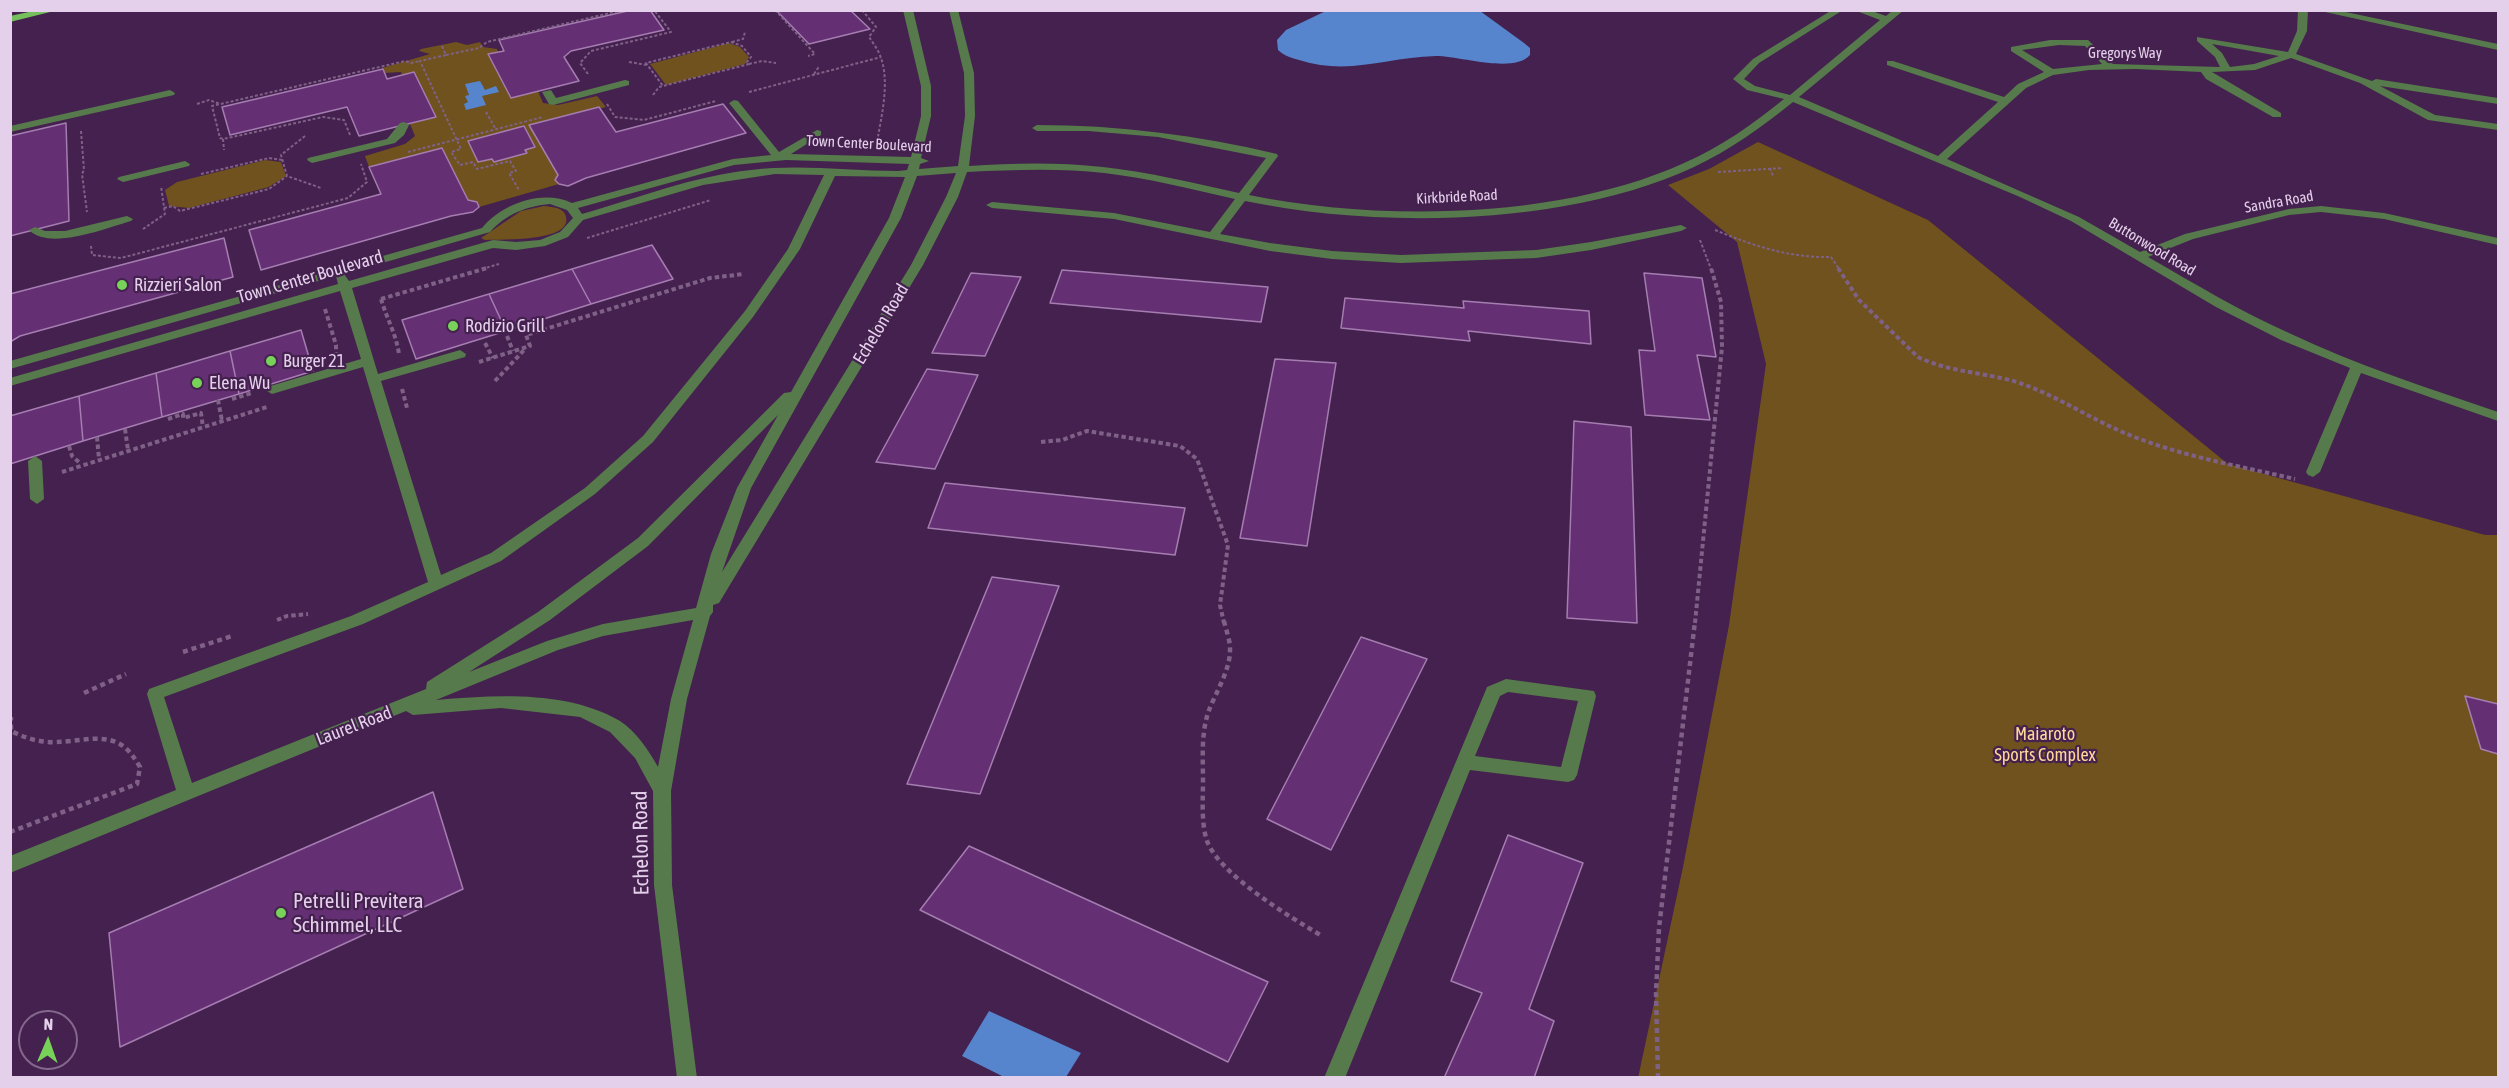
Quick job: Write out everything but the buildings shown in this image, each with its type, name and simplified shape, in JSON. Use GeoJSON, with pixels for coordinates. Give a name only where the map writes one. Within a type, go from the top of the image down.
{"type":"FeatureCollection","features":[{"type":"Feature","properties":{"kind":"main road"},"geometry":{"type":"LineString","coordinates":[[10,19],[54,10]]}},
{"type":"Feature","properties":{"kind":"street","name":"Echelon Road"},"geometry":{"type":"LineString","coordinates":[[687,1077],[663,885],[662,791],[679,699],[705,612],[719,554],[744,488],[895,219],[912,174],[926,116],[926,86],[908,10]]}},
{"type":"Feature","properties":{"kind":"street","name":"Echelon Road"},"geometry":{"type":"LineString","coordinates":[[705,612],[917,265],[952,197],[963,168],[970,116],[969,73],[953,10]]}},
{"type":"Feature","properties":{"kind":"street","name":"Buttonwood Road"},"geometry":{"type":"LineString","coordinates":[[1839,10],[1756,62],[1738,79],[1750,88],[1791,98],[1941,159],[2075,219],[2220,304],[2286,337],[2357,367],[2499,417]]}},
{"type":"Feature","properties":{"kind":"street"},"geometry":{"type":"LineString","coordinates":[[1858,10],[1886,19]]}},
{"type":"Feature","properties":{"kind":"street","name":"Kirkbride Road"},"geometry":{"type":"LineString","coordinates":[[963,168],[1052,166],[1105,170],[1142,175],[1241,197],[1312,209],[1392,215],[1476,213],[1580,199],[1644,184],[1698,162],[1754,128],[1899,10]]}},
{"type":"Feature","properties":{"kind":"street"},"geometry":{"type":"LineString","coordinates":[[2291,55],[2302,31],[2303,10]]}},
{"type":"Feature","properties":{"kind":"street"},"geometry":{"type":"LineString","coordinates":[[2320,10],[2499,47]]}},
{"type":"Feature","properties":{"kind":"street"},"geometry":{"type":"LineString","coordinates":[[2227,70],[2219,55],[2200,39],[2291,55],[2364,81],[2432,118],[2499,127]]}},
{"type":"Feature","properties":{"kind":"street"},"geometry":{"type":"LineString","coordinates":[[2051,72],[2014,49],[2035,44],[2088,43],[2111,67]]}},
{"type":"Feature","properties":{"kind":"street","name":"Gregorys Way"},"geometry":{"type":"LineString","coordinates":[[1941,159],[2022,86],[2051,72],[2111,67],[2227,70],[2255,67],[2291,55]]}},
{"type":"Feature","properties":{"kind":"street"},"geometry":{"type":"LineString","coordinates":[[1890,63],[2006,101]]}},
{"type":"Feature","properties":{"kind":"street"},"geometry":{"type":"LineString","coordinates":[[2204,69],[2210,77],[2277,116]]}},
{"type":"Feature","properties":{"kind":"street"},"geometry":{"type":"LineString","coordinates":[[2364,81],[2499,101]]}},
{"type":"Feature","properties":{"kind":"street"},"geometry":{"type":"LineString","coordinates":[[547,92],[553,102],[625,83]]}},
{"type":"Feature","properties":{"kind":"street"},"geometry":{"type":"LineString","coordinates":[[10,129],[170,93]]}},
{"type":"Feature","properties":{"kind":"street"},"geometry":{"type":"LineString","coordinates":[[734,103],[778,157],[817,133]]}},
{"type":"Feature","properties":{"kind":"street"},"geometry":{"type":"LineString","coordinates":[[312,160],[391,141],[400,133],[404,125]]}},
{"type":"Feature","properties":{"kind":"street"},"geometry":{"type":"LineString","coordinates":[[1037,128],[1088,128],[1158,134],[1273,156],[1213,236]]}},
{"type":"Feature","properties":{"kind":"street","name":"Town Center Boulevard"},"geometry":{"type":"LineString","coordinates":[[10,365],[486,230],[491,222],[514,208],[545,202],[570,207],[733,162],[778,157],[915,159],[963,168]]}},
{"type":"Feature","properties":{"kind":"street"},"geometry":{"type":"LineString","coordinates":[[123,179],[185,164]]}},
{"type":"Feature","properties":{"kind":"street","name":"Town Center Boulevard"},"geometry":{"type":"LineString","coordinates":[[10,382],[494,243],[506,246],[536,244],[565,233],[576,226],[579,218],[730,176],[774,171],[912,174],[963,168]]}},
{"type":"Feature","properties":{"kind":"street"},"geometry":{"type":"LineString","coordinates":[[186,792],[155,694],[357,620],[496,557],[590,491],[648,439],[754,306],[794,249],[831,172]]}},
{"type":"Feature","properties":{"kind":"street"},"geometry":{"type":"LineString","coordinates":[[992,205],[1114,216],[1270,247],[1332,255],[1401,259],[1536,254],[1681,228]]}},
{"type":"Feature","properties":{"kind":"street"},"geometry":{"type":"LineString","coordinates":[[570,207],[579,218]]}},
{"type":"Feature","properties":{"kind":"street","name":"Sandra Road"},"geometry":{"type":"LineString","coordinates":[[2138,257],[2189,236],[2289,212],[2321,209],[2384,216],[2499,241]]}},
{"type":"Feature","properties":{"kind":"street"},"geometry":{"type":"LineString","coordinates":[[35,230],[45,235],[65,234],[127,219]]}},
{"type":"Feature","properties":{"kind":"street"},"geometry":{"type":"LineString","coordinates":[[340,272],[436,584]]}},
{"type":"Feature","properties":{"kind":"street"},"geometry":{"type":"LineString","coordinates":[[374,379],[460,354]]}},
{"type":"Feature","properties":{"kind":"street"},"geometry":{"type":"LineString","coordinates":[[272,390],[368,361]]}},
{"type":"Feature","properties":{"kind":"street"},"geometry":{"type":"LineString","coordinates":[[2313,472],[2357,367]]}},
{"type":"Feature","properties":{"kind":"street"},"geometry":{"type":"LineString","coordinates":[[398,709],[544,616],[643,542],[801,383]]}},
{"type":"Feature","properties":{"kind":"street"},"geometry":{"type":"LineString","coordinates":[[36,461],[37,499]]}},
{"type":"Feature","properties":{"kind":"street","name":"Laurel Road"},"geometry":{"type":"LineString","coordinates":[[10,865],[186,792],[573,639],[646,620],[705,612]]}},
{"type":"Feature","properties":{"kind":"street"},"geometry":{"type":"LineString","coordinates":[[1334,1077],[1464,762],[1493,692],[1506,685],[1588,696],[1568,775],[1464,762]]}},
{"type":"Feature","properties":{"kind":"street"},"geometry":{"type":"LineString","coordinates":[[398,709],[501,701],[583,711],[616,727],[641,753],[662,791]]}},
{"type":"Feature","properties":{"kind":"path"},"geometry":{"type":"LineString","coordinates":[[224,150],[212,106],[405,61],[411,63],[479,48],[487,42],[623,10]]}},
{"type":"Feature","properties":{"kind":"path"},"geometry":{"type":"LineString","coordinates":[[590,78],[580,63],[591,51],[671,32],[654,10]]}},
{"type":"Feature","properties":{"kind":"path"},"geometry":{"type":"LineString","coordinates":[[774,10],[815,54],[808,56]]}},
{"type":"Feature","properties":{"kind":"path"},"geometry":{"type":"LineString","coordinates":[[862,10],[876,27],[869,37],[881,57],[883,69],[884,91],[877,135],[879,140],[871,144]]}},
{"type":"Feature","properties":{"kind":"path"},"geometry":{"type":"LineString","coordinates":[[629,62],[647,65],[742,39],[745,32]]}},
{"type":"Feature","properties":{"kind":"path"},"geometry":{"type":"LineString","coordinates":[[731,42],[742,46],[751,57],[747,62],[749,64]]}},
{"type":"Feature","properties":{"kind":"path"},"geometry":{"type":"LineString","coordinates":[[442,46],[446,55]]}},
{"type":"Feature","properties":{"kind":"path"},"geometry":{"type":"LineString","coordinates":[[420,61],[461,149],[451,152],[457,164],[472,162],[477,169],[510,161],[516,171],[508,173],[522,196]]}},
{"type":"Feature","properties":{"kind":"path"},"geometry":{"type":"LineString","coordinates":[[653,95],[663,86],[762,61],[776,63]]}},
{"type":"Feature","properties":{"kind":"path"},"geometry":{"type":"LineString","coordinates":[[647,65],[663,86]]}},
{"type":"Feature","properties":{"kind":"path"},"geometry":{"type":"LineString","coordinates":[[813,74],[818,68],[816,66]]}},
{"type":"Feature","properties":{"kind":"path"},"geometry":{"type":"LineString","coordinates":[[197,104],[209,100],[220,105]]}},
{"type":"Feature","properties":{"kind":"path"},"geometry":{"type":"LineString","coordinates":[[486,112],[495,128]]}},
{"type":"Feature","properties":{"kind":"path"},"geometry":{"type":"LineString","coordinates":[[404,153],[544,116]]}},
{"type":"Feature","properties":{"kind":"path"},"geometry":{"type":"LineString","coordinates":[[223,140],[323,117],[344,120],[351,138]]}},
{"type":"Feature","properties":{"kind":"path"},"geometry":{"type":"LineString","coordinates":[[88,218],[82,174],[84,170],[80,131],[90,129]]}},
{"type":"Feature","properties":{"kind":"path"},"geometry":{"type":"LineString","coordinates":[[200,174],[269,158],[282,160]]}},
{"type":"Feature","properties":{"kind":"path"},"geometry":{"type":"LineString","coordinates":[[91,245],[92,255],[121,258],[348,198],[367,182],[360,161],[367,159]]}},
{"type":"Feature","properties":{"kind":"path"},"geometry":{"type":"LineString","coordinates":[[1770,168],[1773,176]]}},
{"type":"Feature","properties":{"kind":"path"},"geometry":{"type":"LineString","coordinates":[[1714,173],[1783,168]]}},
{"type":"Feature","properties":{"kind":"path"},"geometry":{"type":"LineString","coordinates":[[164,208],[173,206],[180,211],[269,189],[286,176]]}},
{"type":"Feature","properties":{"kind":"path"},"geometry":{"type":"LineString","coordinates":[[123,179],[161,184],[165,214],[138,232]]}},
{"type":"Feature","properties":{"kind":"path"},"geometry":{"type":"LineString","coordinates":[[162,189],[169,186]]}},
{"type":"Feature","properties":{"kind":"path"},"geometry":{"type":"LineString","coordinates":[[1715,230],[1786,256],[1805,259],[1831,257],[1859,300],[1918,357],[1930,363],[1996,376],[2029,386],[2127,434],[2173,450],[2294,479],[2313,472]]}},
{"type":"Feature","properties":{"kind":"path"},"geometry":{"type":"LineString","coordinates":[[1658,1077],[1656,993],[1659,928],[1690,675],[1722,347],[1721,302],[1716,281],[1700,240]]}},
{"type":"Feature","properties":{"kind":"path"},"geometry":{"type":"LineString","coordinates":[[495,381],[530,346],[526,335],[710,278],[744,274]]}},
{"type":"Feature","properties":{"kind":"path"},"geometry":{"type":"LineString","coordinates":[[377,292],[390,327],[396,334],[395,342],[401,358]]}},
{"type":"Feature","properties":{"kind":"path"},"geometry":{"type":"LineString","coordinates":[[323,303],[338,356]]}},
{"type":"Feature","properties":{"kind":"path"},"geometry":{"type":"LineString","coordinates":[[507,336],[513,351]]}},
{"type":"Feature","properties":{"kind":"path"},"geometry":{"type":"LineString","coordinates":[[485,343],[493,358]]}},
{"type":"Feature","properties":{"kind":"path"},"geometry":{"type":"LineString","coordinates":[[470,365],[527,347]]}},
{"type":"Feature","properties":{"kind":"path"},"geometry":{"type":"LineString","coordinates":[[402,387],[407,408]]}},
{"type":"Feature","properties":{"kind":"path"},"geometry":{"type":"LineString","coordinates":[[232,399],[257,392]]}},
{"type":"Feature","properties":{"kind":"path"},"geometry":{"type":"LineString","coordinates":[[218,400],[222,421]]}},
{"type":"Feature","properties":{"kind":"path"},"geometry":{"type":"LineString","coordinates":[[259,400],[260,409]]}},
{"type":"Feature","properties":{"kind":"path"},"geometry":{"type":"LineString","coordinates":[[62,472],[271,405]]}},
{"type":"Feature","properties":{"kind":"path"},"geometry":{"type":"LineString","coordinates":[[168,419],[183,414],[183,418],[201,413],[203,427]]}},
{"type":"Feature","properties":{"kind":"path"},"geometry":{"type":"LineString","coordinates":[[125,429],[128,450]]}},
{"type":"Feature","properties":{"kind":"path"},"geometry":{"type":"LineString","coordinates":[[1041,442],[1062,440],[1087,431],[1180,446],[1197,459],[1228,545],[1220,605],[1230,648],[1228,662],[1208,714],[1203,735],[1203,808],[1206,838],[1213,854],[1225,866],[1280,911],[1322,936]]}},
{"type":"Feature","properties":{"kind":"path"},"geometry":{"type":"LineString","coordinates":[[97,437],[99,459]]}},
{"type":"Feature","properties":{"kind":"path"},"geometry":{"type":"LineString","coordinates":[[69,446],[72,456],[81,465]]}},
{"type":"Feature","properties":{"kind":"path"},"geometry":{"type":"LineString","coordinates":[[277,620],[287,616],[313,614]]}},
{"type":"Feature","properties":{"kind":"path"},"geometry":{"type":"LineString","coordinates":[[183,652],[232,636]]}},
{"type":"Feature","properties":{"kind":"path"},"geometry":{"type":"LineString","coordinates":[[84,693],[126,674]]}},
{"type":"Feature","properties":{"kind":"path"},"geometry":{"type":"LineString","coordinates":[[10,832],[137,784],[140,767],[132,752],[117,741],[93,738],[64,743],[22,738],[11,731],[11,717]]}},
{"type":"Feature","properties":{"kind":"green space"},"geometry":{"type":"Polygon","coordinates":[[[456,42],[467,45],[480,42],[483,47],[497,49],[498,52],[488,55],[511,98],[538,91],[543,103],[558,105],[597,96],[606,107],[530,126],[558,175],[555,180],[559,184],[479,207],[477,202],[468,200],[442,148],[369,167],[365,156],[405,144],[415,136],[410,124],[435,117],[414,73],[402,75],[401,72],[385,73],[382,68],[430,54],[419,51],[421,49],[456,42]]]}},
{"type":"Feature","properties":{"kind":"green space"},"geometry":{"type":"Polygon","coordinates":[[[729,43],[740,47],[749,57],[745,64],[666,85],[650,64],[729,43]]]}},
{"type":"Feature","properties":{"kind":"green space","name":"Maiaroto Sports Complex"},"geometry":{"type":"Polygon","coordinates":[[[1758,142],[1928,220],[2228,464],[2485,535],[2498,535],[2498,1077],[1638,1078],[1683,867],[1729,625],[1766,364],[1737,242],[1668,185],[1709,169],[1758,142]]]}},
{"type":"Feature","properties":{"kind":"green space"},"geometry":{"type":"Polygon","coordinates":[[[265,160],[281,162],[286,176],[269,187],[189,208],[169,206],[165,190],[177,182],[265,160]]]}},
{"type":"Feature","properties":{"kind":"green space"},"geometry":{"type":"Polygon","coordinates":[[[544,206],[564,212],[566,223],[560,230],[549,235],[519,239],[485,240],[481,238],[521,211],[544,206]]]}},
{"type":"Feature","properties":{"kind":"water"},"geometry":{"type":"Polygon","coordinates":[[[1328,10],[1480,11],[1530,48],[1530,55],[1512,63],[1499,64],[1436,56],[1335,66],[1296,59],[1278,50],[1277,40],[1286,30],[1328,10]]]}},
{"type":"Feature","properties":{"kind":"water"},"geometry":{"type":"Polygon","coordinates":[[[480,81],[485,90],[496,86],[499,92],[482,96],[486,105],[466,110],[464,104],[468,102],[465,96],[469,95],[465,84],[480,81]]]}},
{"type":"Feature","properties":{"kind":"water"},"geometry":{"type":"Polygon","coordinates":[[[989,1011],[1081,1053],[1066,1077],[1004,1077],[962,1056],[989,1011]]]}},
{"type":"Feature","properties":{"kind":"place","name":"Rizzieri Salon"},"geometry":{"type":"Point","coordinates":[122,285]}},
{"type":"Feature","properties":{"kind":"place","name":"Rodizio Grill"},"geometry":{"type":"Point","coordinates":[453,326]}},
{"type":"Feature","properties":{"kind":"place","name":"Burger 21"},"geometry":{"type":"Point","coordinates":[271,361]}},
{"type":"Feature","properties":{"kind":"place","name":"Elena Wu"},"geometry":{"type":"Point","coordinates":[197,383]}},
{"type":"Feature","properties":{"kind":"place","name":"Petrelli Previtera Schimmel, LLC"},"geometry":{"type":"Point","coordinates":[281,913]}}]}
